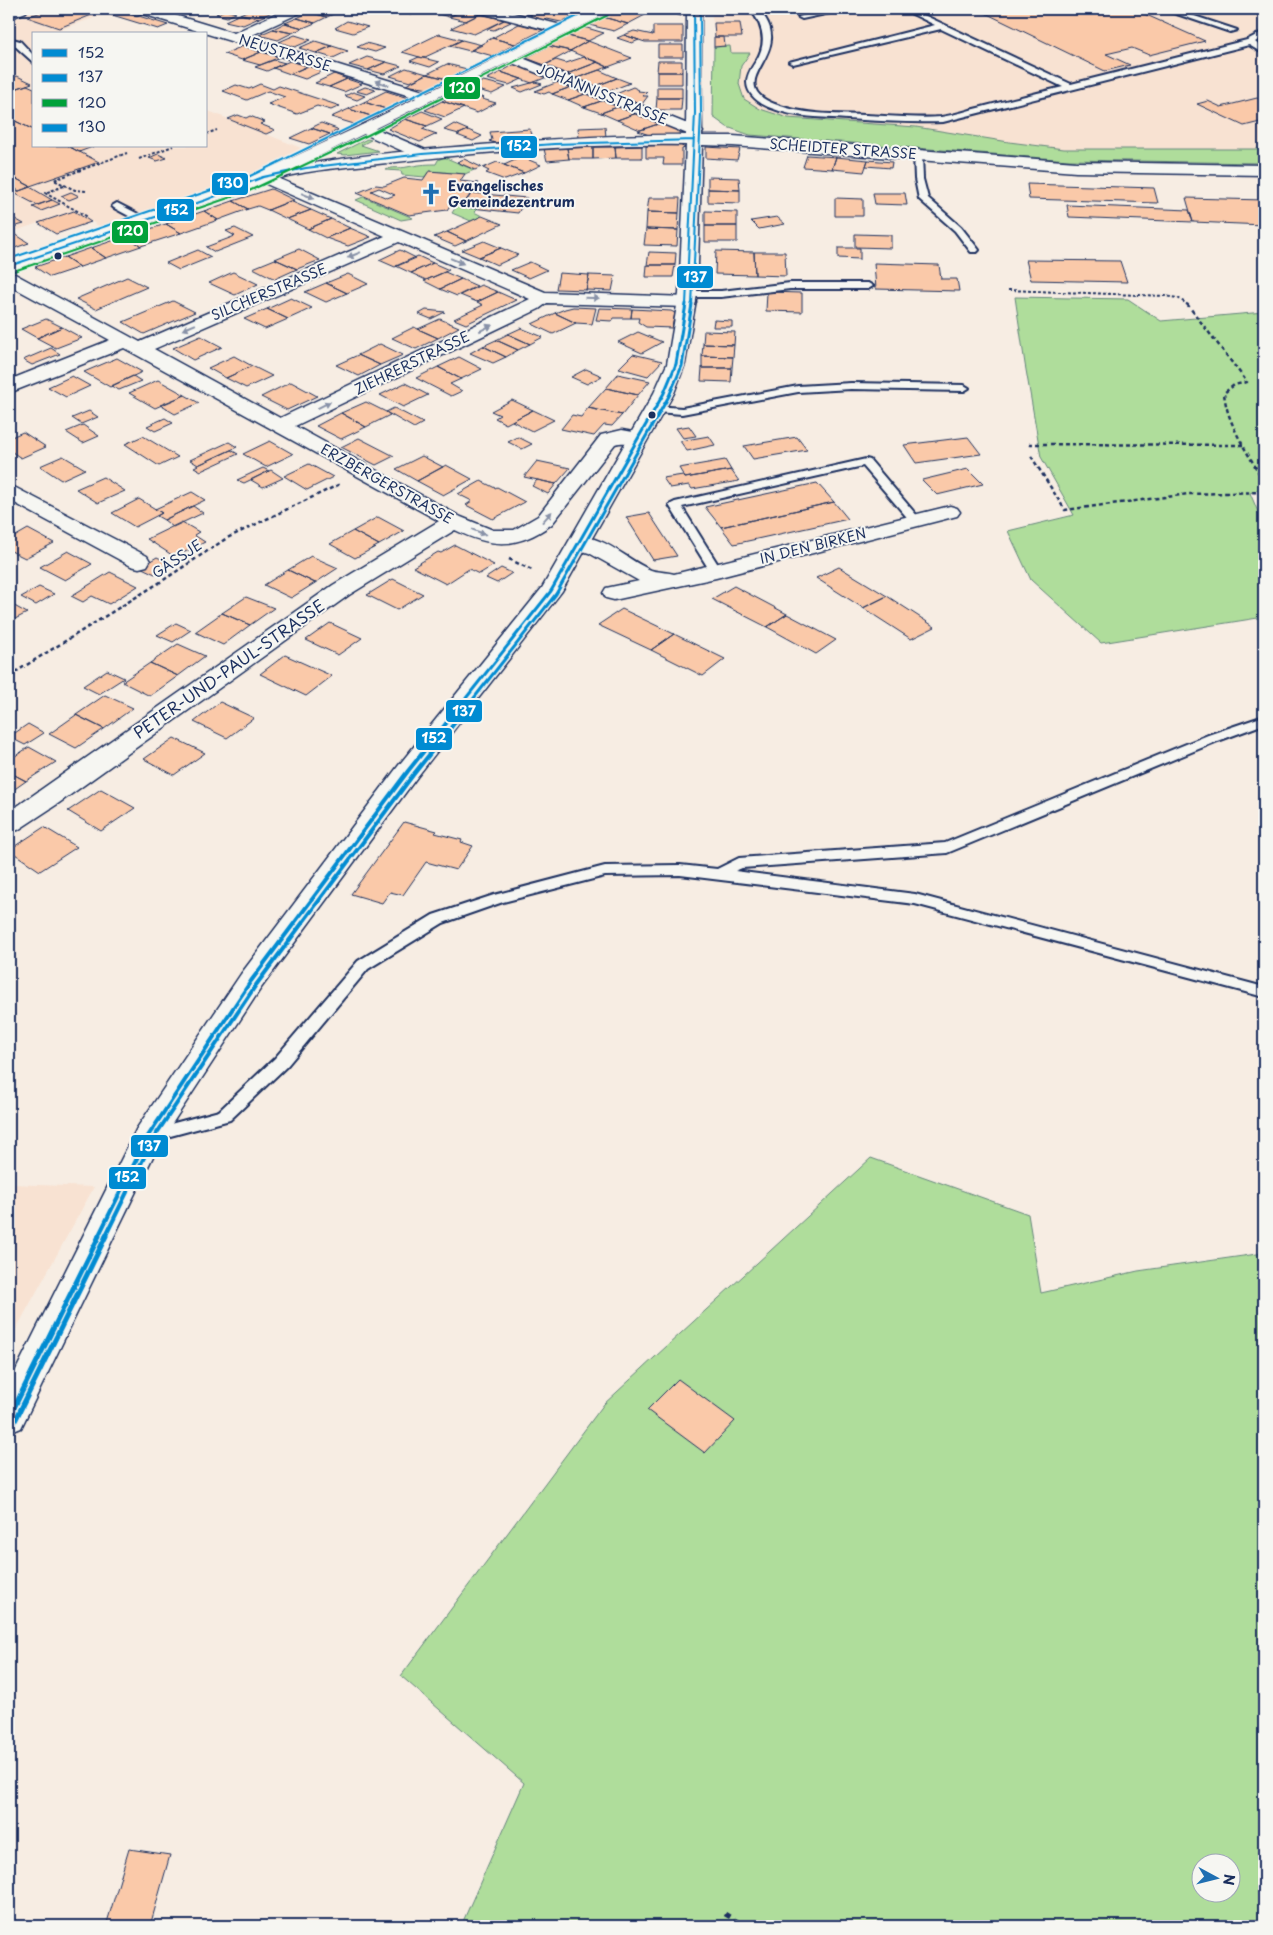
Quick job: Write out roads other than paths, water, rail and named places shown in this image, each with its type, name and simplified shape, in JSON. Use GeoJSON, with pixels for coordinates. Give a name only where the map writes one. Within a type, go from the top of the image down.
{"type":"FeatureCollection","features":[{"type":"Feature","properties":{"kind":"street"},"geometry":{"type":"LineString","coordinates":[[9,15],[21,9]]}},
{"type":"Feature","properties":{"kind":"street","name":"NEUSTRASSE"},"geometry":{"type":"LineString","coordinates":[[141,9],[428,97]]}},
{"type":"Feature","properties":{"kind":"street"},"geometry":{"type":"LineString","coordinates":[[234,38],[297,9]]}},
{"type":"Feature","properties":{"kind":"street"},"geometry":{"type":"LineString","coordinates":[[483,9],[564,30]]}},
{"type":"Feature","properties":{"kind":"street"},"geometry":{"type":"LineString","coordinates":[[9,266],[230,191],[365,129],[605,9]]}},
{"type":"Feature","properties":{"kind":"street"},"geometry":{"type":"LineString","coordinates":[[9,1418],[148,1136],[251,981],[408,771],[551,591],[580,543],[637,438],[656,409],[676,364],[688,298],[695,136],[694,9]]}},
{"type":"Feature","properties":{"kind":"street","name":"JOHANNISSTRASSE"},"geometry":{"type":"LineString","coordinates":[[510,57],[695,136]]}},
{"type":"Feature","properties":{"kind":"street","name":"SCHEIDTER STRASSE"},"geometry":{"type":"LineString","coordinates":[[365,129],[422,154]]}},
{"type":"Feature","properties":{"kind":"street","name":"SCHEIDTER STRASSE"},"geometry":{"type":"LineString","coordinates":[[262,177],[334,164],[422,154],[695,136],[733,141],[1076,166],[1264,170]]}},
{"type":"Feature","properties":{"kind":"street"},"geometry":{"type":"LineString","coordinates":[[262,177],[543,298],[688,298]]}},
{"type":"Feature","properties":{"kind":"street","name":"SILCHERSTRASSE"},"geometry":{"type":"LineString","coordinates":[[9,388],[132,345],[399,236]]}},
{"type":"Feature","properties":{"kind":"street","name":"ERZBERGERSTRASSE"},"geometry":{"type":"LineString","coordinates":[[9,278],[454,521],[488,536],[520,537],[532,530],[545,520],[608,439],[622,436],[637,438]]}},
{"type":"Feature","properties":{"kind":"street","name":"ZIEHRERSTRASSE"},"geometry":{"type":"LineString","coordinates":[[280,426],[533,305],[543,298]]}},
{"type":"Feature","properties":{"kind":"street"},"geometry":{"type":"LineString","coordinates":[[9,492],[139,561]]}},
{"type":"Feature","properties":{"kind":"street","name":"IN DEN BIRKEN"},"geometry":{"type":"LineString","coordinates":[[614,593],[716,571],[950,512]]}},
{"type":"Feature","properties":{"kind":"street","name":"PETER-UND-PAUL-STRASSE"},"geometry":{"type":"LineString","coordinates":[[9,824],[50,797],[341,590],[454,521]]}},
{"type":"Feature","properties":{"kind":"street","name":"IN DEN BIRKEN"},"geometry":{"type":"LineString","coordinates":[[580,543],[598,548],[622,560],[646,576],[675,580]]}},
{"type":"Feature","properties":{"kind":"lane"},"geometry":{"type":"LineString","coordinates":[[754,9],[761,16],[768,40],[766,51],[751,77],[752,89],[760,99],[773,107],[796,113],[921,120],[943,119],[1250,42],[1264,33]]}},
{"type":"Feature","properties":{"kind":"lane"},"geometry":{"type":"LineString","coordinates":[[802,17],[845,9]]}},
{"type":"Feature","properties":{"kind":"lane"},"geometry":{"type":"LineString","coordinates":[[906,9],[1070,87]]}},
{"type":"Feature","properties":{"kind":"lane"},"geometry":{"type":"LineString","coordinates":[[1166,9],[1234,30]]}},
{"type":"Feature","properties":{"kind":"lane"},"geometry":{"type":"LineString","coordinates":[[1257,9],[1264,13]]}},
{"type":"Feature","properties":{"kind":"lane"},"geometry":{"type":"LineString","coordinates":[[793,62],[942,26]]}},
{"type":"Feature","properties":{"kind":"lane"},"geometry":{"type":"LineString","coordinates":[[9,40],[17,43],[32,60]]}},
{"type":"Feature","properties":{"kind":"lane"},"geometry":{"type":"LineString","coordinates":[[1250,42],[1264,52]]}},
{"type":"Feature","properties":{"kind":"lane"},"geometry":{"type":"LineString","coordinates":[[918,154],[919,179],[924,199],[958,229],[974,250]]}},
{"type":"Feature","properties":{"kind":"lane"},"geometry":{"type":"LineString","coordinates":[[116,206],[145,221]]}},
{"type":"Feature","properties":{"kind":"lane"},"geometry":{"type":"LineString","coordinates":[[688,298],[790,286],[868,286]]}},
{"type":"Feature","properties":{"kind":"lane"},"geometry":{"type":"LineString","coordinates":[[656,409],[682,411],[798,389],[851,386],[964,388]]}},
{"type":"Feature","properties":{"kind":"lane"},"geometry":{"type":"LineString","coordinates":[[716,571],[675,505],[866,462],[915,520]]}},
{"type":"Feature","properties":{"kind":"lane"},"geometry":{"type":"LineString","coordinates":[[719,874],[739,863],[947,848],[1213,738],[1264,720]]}},
{"type":"Feature","properties":{"kind":"lane"},"geometry":{"type":"LineString","coordinates":[[148,1136],[224,1116],[281,1062],[363,965],[438,919],[499,898],[605,871],[680,870],[915,899],[1264,992]]}},
{"type":"Feature","properties":{"kind":"place","name":"Evangelisches Gemeindezentrum"},"geometry":{"type":"Point","coordinates":[431,194]}}]}
